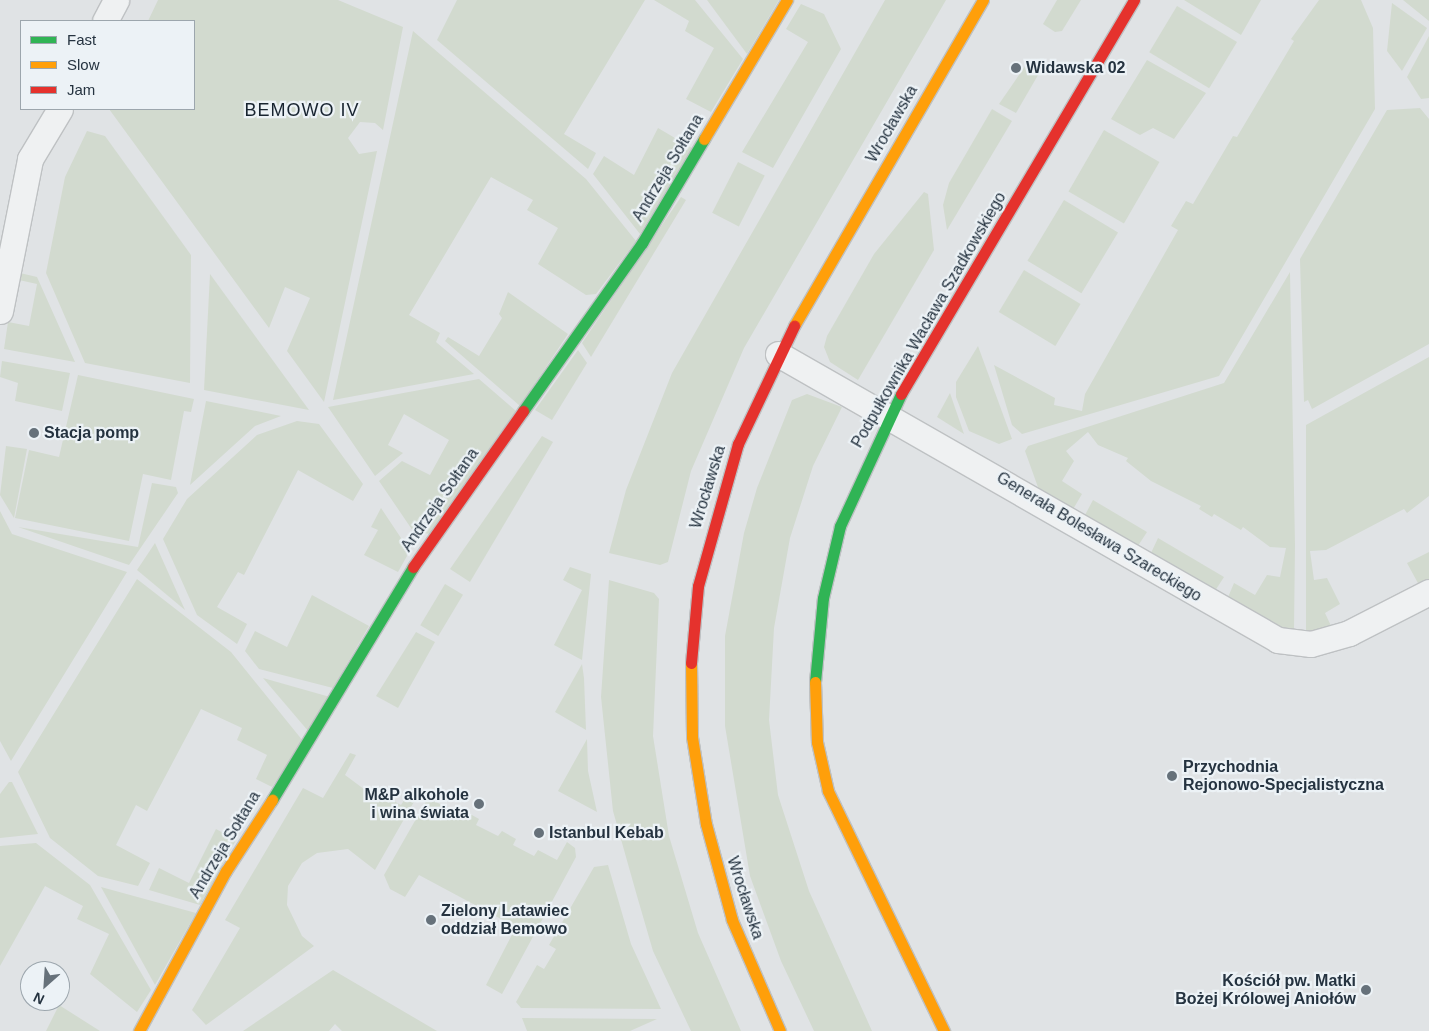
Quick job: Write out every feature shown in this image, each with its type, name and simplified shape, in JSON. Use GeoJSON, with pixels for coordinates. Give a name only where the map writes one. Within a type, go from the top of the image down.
{"type":"FeatureCollection","features":[{"type":"Feature","properties":{"kind":"street"},"geometry":{"type":"LineString","coordinates":[[106,20],[116,0]]}},
{"type":"Feature","properties":{"kind":"street","name":"Andrzeja Sołtana"},"geometry":{"type":"LineString","coordinates":[[138,1031],[226,871],[339,696],[420,556],[642,243],[787,0]]}},
{"type":"Feature","properties":{"kind":"street","name":"Wrocławska"},"geometry":{"type":"LineString","coordinates":[[780,1031],[732,920],[706,824],[692,737],[691,668],[698,586],[714,517],[738,444],[778,354],[983,0]]}},
{"type":"Feature","properties":{"kind":"street","name":"Podpułkownika Wacława Szadkowskiego"},"geometry":{"type":"LineString","coordinates":[[944,1031],[845,831],[822,769],[815,676],[823,598],[840,526],[889,414],[1134,0]]}},
{"type":"Feature","properties":{"kind":"street"},"geometry":{"type":"LineString","coordinates":[[0,311],[30,159],[59,110]]}},
{"type":"Feature","properties":{"kind":"street","name":"Generała Bolesława Szareckiego"},"geometry":{"type":"LineString","coordinates":[[778,354],[889,414],[1278,640],[1311,644],[1349,633],[1429,592]]}},
{"type":"Feature","properties":{"kind":"shaded area"},"geometry":{"type":"Polygon","coordinates":[[[158,0],[338,0],[403,27],[383,130],[375,123],[360,122],[348,138],[359,154],[377,151],[324,402],[287,351],[310,298],[285,287],[269,328],[110,110],[195,110],[195,20],[148,20],[158,0]]]}},
{"type":"Feature","properties":{"kind":"shaded area"},"geometry":{"type":"Polygon","coordinates":[[[457,0],[645,0],[564,134],[596,153],[588,169],[437,40],[457,0]]]}},
{"type":"Feature","properties":{"kind":"shaded area"},"geometry":{"type":"Polygon","coordinates":[[[654,0],[695,0],[743,59],[711,112],[686,99],[714,48],[685,31],[689,21],[654,0]]]}},
{"type":"Feature","properties":{"kind":"shaded area"},"geometry":{"type":"Polygon","coordinates":[[[707,0],[779,0],[747,54],[707,0]]]}},
{"type":"Feature","properties":{"kind":"shaded area"},"geometry":{"type":"Polygon","coordinates":[[[885,0],[946,0],[744,348],[691,471],[668,562],[660,565],[609,553],[626,490],[672,373],[885,0]]]}},
{"type":"Feature","properties":{"kind":"shaded area"},"geometry":{"type":"Polygon","coordinates":[[[1057,0],[1081,0],[1062,31],[1055,32],[1043,24],[1057,0]]]}},
{"type":"Feature","properties":{"kind":"shaded area"},"geometry":{"type":"Polygon","coordinates":[[[1184,0],[1261,0],[1241,35],[1184,0]]]}},
{"type":"Feature","properties":{"kind":"shaded area"},"geometry":{"type":"Polygon","coordinates":[[[1319,0],[1361,0],[1373,28],[1375,109],[1219,376],[1022,434],[1012,425],[994,365],[1055,398],[1054,405],[1082,411],[1085,394],[1178,230],[1171,226],[1186,201],[1193,204],[1233,136],[1237,137],[1294,41],[1291,39],[1319,0]]]}},
{"type":"Feature","properties":{"kind":"shaded area"},"geometry":{"type":"Polygon","coordinates":[[[1403,0],[1429,0],[1429,21],[1403,0]]]}},
{"type":"Feature","properties":{"kind":"shaded area"},"geometry":{"type":"Polygon","coordinates":[[[1392,3],[1427,28],[1402,71],[1387,51],[1392,3]]]}},
{"type":"Feature","properties":{"kind":"shaded area"},"geometry":{"type":"Polygon","coordinates":[[[801,4],[824,14],[841,49],[773,168],[742,152],[808,42],[786,29],[801,4]]]}},
{"type":"Feature","properties":{"kind":"shaded area"},"geometry":{"type":"Polygon","coordinates":[[[1177,6],[1237,42],[1209,88],[1149,52],[1177,6]]]}},
{"type":"Feature","properties":{"kind":"shaded area"},"geometry":{"type":"Polygon","coordinates":[[[413,31],[586,179],[636,241],[596,294],[586,295],[538,264],[558,228],[527,210],[533,200],[491,177],[409,315],[440,333],[436,342],[474,374],[333,400],[413,31]]]}},
{"type":"Feature","properties":{"kind":"shaded area"},"geometry":{"type":"Polygon","coordinates":[[[1429,36],[1429,98],[1421,99],[1407,77],[1429,36]]]}},
{"type":"Feature","properties":{"kind":"shaded area"},"geometry":{"type":"Polygon","coordinates":[[[1030,59],[1041,70],[1016,113],[999,104],[1030,59]]]}},
{"type":"Feature","properties":{"kind":"shaded area"},"geometry":{"type":"Polygon","coordinates":[[[1147,60],[1206,93],[1174,139],[1153,128],[1140,135],[1111,119],[1147,60]]]}},
{"type":"Feature","properties":{"kind":"shaded area"},"geometry":{"type":"Polygon","coordinates":[[[1420,108],[1429,119],[1429,344],[1312,409],[1308,400],[1304,402],[1300,259],[1387,110],[1420,108]]]}},
{"type":"Feature","properties":{"kind":"shaded area"},"geometry":{"type":"Polygon","coordinates":[[[992,109],[1012,121],[947,230],[943,205],[949,183],[992,109]]]}},
{"type":"Feature","properties":{"kind":"shaded area"},"geometry":{"type":"Polygon","coordinates":[[[658,128],[692,148],[640,234],[593,174],[604,156],[634,175],[658,128]]]}},
{"type":"Feature","properties":{"kind":"shaded area"},"geometry":{"type":"Polygon","coordinates":[[[1104,130],[1159,162],[1124,223],[1068,191],[1104,130]]]}},
{"type":"Feature","properties":{"kind":"shaded area"},"geometry":{"type":"Polygon","coordinates":[[[87,131],[105,136],[191,255],[190,383],[85,363],[46,273],[65,177],[87,131]]]}},
{"type":"Feature","properties":{"kind":"shaded area"},"geometry":{"type":"Polygon","coordinates":[[[738,162],[765,176],[739,226],[712,213],[738,162]]]}},
{"type":"Feature","properties":{"kind":"shaded area"},"geometry":{"type":"Polygon","coordinates":[[[924,192],[928,194],[934,250],[858,380],[830,362],[824,347],[827,336],[874,254],[924,192]]]}},
{"type":"Feature","properties":{"kind":"shaded area"},"geometry":{"type":"Polygon","coordinates":[[[681,197],[686,200],[591,357],[582,343],[681,197]]]}},
{"type":"Feature","properties":{"kind":"shaded area"},"geometry":{"type":"Polygon","coordinates":[[[1064,200],[1118,232],[1081,293],[1027,261],[1064,200]]]}},
{"type":"Feature","properties":{"kind":"shaded area"},"geometry":{"type":"Polygon","coordinates":[[[1024,270],[1081,304],[1055,346],[999,312],[1024,270]]]}},
{"type":"Feature","properties":{"kind":"shaded area"},"geometry":{"type":"Polygon","coordinates":[[[1290,272],[1295,545],[1294,630],[1266,626],[1226,602],[1234,583],[1255,595],[1267,575],[1280,577],[1286,548],[1270,547],[1243,527],[1241,530],[1214,514],[1212,517],[1199,509],[1201,506],[1151,481],[1126,461],[1128,458],[1098,445],[1088,432],[1066,451],[1074,461],[1062,481],[1082,494],[1072,511],[1039,490],[1025,451],[1028,446],[1224,383],[1290,272]]]}},
{"type":"Feature","properties":{"kind":"shaded area"},"geometry":{"type":"Polygon","coordinates":[[[20,273],[37,277],[75,362],[4,349],[8,322],[29,326],[37,284],[19,280],[20,273]]]}},
{"type":"Feature","properties":{"kind":"shaded area"},"geometry":{"type":"Polygon","coordinates":[[[210,274],[309,410],[204,390],[210,274]]]}},
{"type":"Feature","properties":{"kind":"shaded area"},"geometry":{"type":"Polygon","coordinates":[[[508,292],[568,334],[520,406],[445,341],[448,337],[479,356],[502,318],[499,314],[508,292]]]}},
{"type":"Feature","properties":{"kind":"shaded area"},"geometry":{"type":"Polygon","coordinates":[[[978,346],[1012,439],[999,444],[969,431],[956,397],[956,382],[978,346]]]}},
{"type":"Feature","properties":{"kind":"shaded area"},"geometry":{"type":"Polygon","coordinates":[[[578,350],[587,363],[552,420],[535,410],[578,350]]]}},
{"type":"Feature","properties":{"kind":"shaded area"},"geometry":{"type":"Polygon","coordinates":[[[1429,357],[1429,496],[1407,513],[1404,509],[1326,550],[1310,551],[1314,580],[1327,578],[1340,604],[1325,613],[1332,628],[1306,633],[1306,425],[1429,357]]]}},
{"type":"Feature","properties":{"kind":"shaded area"},"geometry":{"type":"Polygon","coordinates":[[[2,361],[70,373],[62,411],[15,401],[18,383],[0,377],[2,361]]]}},
{"type":"Feature","properties":{"kind":"shaded area"},"geometry":{"type":"Polygon","coordinates":[[[78,375],[194,399],[191,412],[184,411],[171,480],[143,474],[129,541],[15,518],[29,450],[59,457],[78,375]]]}},
{"type":"Feature","properties":{"kind":"shaded area"},"geometry":{"type":"Polygon","coordinates":[[[479,379],[516,411],[430,534],[413,531],[379,481],[402,461],[430,475],[449,440],[404,414],[388,445],[403,453],[375,476],[328,407],[479,379]]]}},
{"type":"Feature","properties":{"kind":"shaded area"},"geometry":{"type":"Polygon","coordinates":[[[950,393],[964,434],[937,417],[950,393]]]}},
{"type":"Feature","properties":{"kind":"shaded area"},"geometry":{"type":"Polygon","coordinates":[[[807,394],[842,407],[813,466],[790,538],[774,628],[769,720],[778,795],[809,891],[872,1031],[814,1031],[781,961],[750,876],[725,726],[725,636],[744,533],[757,488],[792,400],[807,394]]]}},
{"type":"Feature","properties":{"kind":"shaded area"},"geometry":{"type":"Polygon","coordinates":[[[206,401],[281,416],[255,426],[190,485],[206,401]]]}},
{"type":"Feature","properties":{"kind":"shaded area"},"geometry":{"type":"Polygon","coordinates":[[[297,421],[319,424],[363,484],[353,501],[298,470],[244,575],[238,572],[217,607],[247,624],[237,644],[197,615],[163,539],[187,499],[257,435],[297,421]]]}},
{"type":"Feature","properties":{"kind":"shaded area"},"geometry":{"type":"Polygon","coordinates":[[[542,436],[553,442],[470,582],[450,569],[542,436]]]}},
{"type":"Feature","properties":{"kind":"shaded area"},"geometry":{"type":"Polygon","coordinates":[[[6,446],[27,449],[14,518],[0,495],[6,446]]]}},
{"type":"Feature","properties":{"kind":"shaded area"},"geometry":{"type":"Polygon","coordinates":[[[152,483],[176,487],[178,493],[129,565],[18,527],[138,547],[152,483]]]}},
{"type":"Feature","properties":{"kind":"shaded area"},"geometry":{"type":"Polygon","coordinates":[[[1093,500],[1147,532],[1136,549],[1089,522],[1085,515],[1093,500]]]}},
{"type":"Feature","properties":{"kind":"shaded area"},"geometry":{"type":"Polygon","coordinates":[[[381,508],[405,544],[407,556],[398,572],[364,555],[378,530],[371,527],[381,508]]]}},
{"type":"Feature","properties":{"kind":"shaded area"},"geometry":{"type":"Polygon","coordinates":[[[0,511],[12,534],[127,572],[11,761],[0,741],[0,511]]]}},
{"type":"Feature","properties":{"kind":"shaded area"},"geometry":{"type":"Polygon","coordinates":[[[1158,538],[1224,577],[1213,594],[1151,553],[1158,538]]]}},
{"type":"Feature","properties":{"kind":"shaded area"},"geometry":{"type":"Polygon","coordinates":[[[155,543],[185,610],[137,570],[155,543]]]}},
{"type":"Feature","properties":{"kind":"shaded area"},"geometry":{"type":"Polygon","coordinates":[[[1429,552],[1429,580],[1419,585],[1407,563],[1429,552]]]}},
{"type":"Feature","properties":{"kind":"shaded area"},"geometry":{"type":"Polygon","coordinates":[[[570,567],[591,574],[582,660],[554,645],[582,590],[563,580],[570,567]]]}},
{"type":"Feature","properties":{"kind":"shaded area"},"geometry":{"type":"Polygon","coordinates":[[[137,579],[231,652],[303,741],[272,787],[256,779],[267,755],[237,740],[242,728],[201,709],[147,811],[136,805],[116,845],[150,863],[138,886],[98,876],[50,838],[18,772],[137,579]]]}},
{"type":"Feature","properties":{"kind":"shaded area"},"geometry":{"type":"Polygon","coordinates":[[[609,580],[654,593],[659,599],[653,736],[669,836],[698,933],[741,1031],[691,1031],[653,951],[613,811],[601,697],[609,580]]]}},
{"type":"Feature","properties":{"kind":"shaded area"},"geometry":{"type":"Polygon","coordinates":[[[445,584],[463,595],[438,636],[420,625],[445,584]]]}},
{"type":"Feature","properties":{"kind":"shaded area"},"geometry":{"type":"Polygon","coordinates":[[[312,595],[369,626],[333,688],[259,669],[245,651],[255,631],[287,647],[312,595]]]}},
{"type":"Feature","properties":{"kind":"shaded area"},"geometry":{"type":"Polygon","coordinates":[[[416,632],[435,642],[398,708],[376,696],[416,632]]]}},
{"type":"Feature","properties":{"kind":"shaded area"},"geometry":{"type":"Polygon","coordinates":[[[582,664],[584,678],[586,730],[555,712],[582,664]]]}},
{"type":"Feature","properties":{"kind":"shaded area"},"geometry":{"type":"Polygon","coordinates":[[[263,678],[330,697],[309,732],[263,678]]]}},
{"type":"Feature","properties":{"kind":"shaded area"},"geometry":{"type":"Polygon","coordinates":[[[587,739],[588,771],[597,812],[558,791],[587,739]]]}},
{"type":"Feature","properties":{"kind":"shaded area"},"geometry":{"type":"Polygon","coordinates":[[[350,753],[356,755],[345,775],[380,801],[385,796],[401,805],[412,788],[419,793],[375,870],[348,849],[317,853],[302,863],[288,886],[287,905],[302,936],[314,946],[206,1025],[192,1010],[240,928],[225,920],[303,788],[323,798],[350,753]]]}},
{"type":"Feature","properties":{"kind":"shaded area"},"geometry":{"type":"Polygon","coordinates":[[[9,782],[12,782],[38,834],[0,838],[0,794],[9,782]]]}},
{"type":"Feature","properties":{"kind":"shaded area"},"geometry":{"type":"Polygon","coordinates":[[[428,798],[460,814],[463,810],[479,819],[476,825],[498,836],[502,831],[516,839],[513,845],[534,856],[538,850],[557,860],[567,842],[575,848],[576,857],[502,994],[486,985],[516,927],[419,875],[405,897],[390,889],[384,875],[428,798]]]}},
{"type":"Feature","properties":{"kind":"shaded area"},"geometry":{"type":"Polygon","coordinates":[[[216,829],[236,840],[200,905],[149,890],[159,868],[189,883],[216,829]]]}},
{"type":"Feature","properties":{"kind":"shaded area"},"geometry":{"type":"Polygon","coordinates":[[[36,843],[90,885],[151,990],[137,1012],[90,974],[109,934],[77,919],[83,906],[45,886],[0,966],[0,846],[36,843]]]}},
{"type":"Feature","properties":{"kind":"shaded area"},"geometry":{"type":"Polygon","coordinates":[[[608,865],[631,944],[661,1009],[521,1008],[516,1002],[537,965],[544,969],[556,949],[549,945],[594,867],[608,865]]]}},
{"type":"Feature","properties":{"kind":"shaded area"},"geometry":{"type":"Polygon","coordinates":[[[101,887],[196,913],[155,985],[101,887]]]}},
{"type":"Feature","properties":{"kind":"shaded area"},"geometry":{"type":"Polygon","coordinates":[[[333,970],[437,1031],[342,1031],[335,1024],[329,1031],[243,1031],[333,970]]]}},
{"type":"Feature","properties":{"kind":"shaded area"},"geometry":{"type":"Polygon","coordinates":[[[56,1011],[68,1011],[100,1031],[46,1031],[56,1011]]]}},
{"type":"Feature","properties":{"kind":"shaded area"},"geometry":{"type":"Polygon","coordinates":[[[522,1018],[657,1019],[630,1031],[527,1031],[522,1018]]]}},
{"type":"Feature","properties":{"kind":"traffic: fast"},"geometry":{"type":"LineString","coordinates":[[523,411],[642,243],[704,139]]}},
{"type":"Feature","properties":{"kind":"traffic: fast"},"geometry":{"type":"LineString","coordinates":[[815,682],[823,598],[840,526],[901,394]]}},
{"type":"Feature","properties":{"kind":"traffic: fast"},"geometry":{"type":"LineString","coordinates":[[272,800],[413,567]]}},
{"type":"Feature","properties":{"kind":"traffic: slow"},"geometry":{"type":"LineString","coordinates":[[704,139],[787,0]]}},
{"type":"Feature","properties":{"kind":"traffic: slow"},"geometry":{"type":"LineString","coordinates":[[794,326],[983,0]]}},
{"type":"Feature","properties":{"kind":"traffic: slow"},"geometry":{"type":"LineString","coordinates":[[691,663],[692,737],[706,824],[732,920],[780,1031]]}},
{"type":"Feature","properties":{"kind":"traffic: slow"},"geometry":{"type":"LineString","coordinates":[[815,682],[817,742],[828,791],[944,1031]]}},
{"type":"Feature","properties":{"kind":"traffic: slow"},"geometry":{"type":"LineString","coordinates":[[139,1031],[226,871],[272,800]]}},
{"type":"Feature","properties":{"kind":"traffic: jam"},"geometry":{"type":"LineString","coordinates":[[901,394],[1134,0]]}},
{"type":"Feature","properties":{"kind":"traffic: jam"},"geometry":{"type":"LineString","coordinates":[[691,663],[698,586],[738,444],[794,326]]}},
{"type":"Feature","properties":{"kind":"traffic: jam"},"geometry":{"type":"LineString","coordinates":[[413,567],[523,411]]}},
{"type":"Feature","properties":{"kind":"place","name":"Widawska 02"},"geometry":{"type":"Point","coordinates":[1016,68]}},
{"type":"Feature","properties":{"kind":"place","name":"Stacja pomp"},"geometry":{"type":"Point","coordinates":[34,433]}},
{"type":"Feature","properties":{"kind":"place","name":"Przychodnia Rejonowo-Specjalistyczna"},"geometry":{"type":"Point","coordinates":[1172,776]}},
{"type":"Feature","properties":{"kind":"place","name":"M&P alkohole i wina świata"},"geometry":{"type":"Point","coordinates":[479,804]}},
{"type":"Feature","properties":{"kind":"place","name":"Istanbul Kebab"},"geometry":{"type":"Point","coordinates":[539,833]}},
{"type":"Feature","properties":{"kind":"place","name":"Zielony Latawiec oddział Bemowo"},"geometry":{"type":"Point","coordinates":[431,920]}},
{"type":"Feature","properties":{"kind":"place","name":"Kościół pw. Matki Bożej Królowej Aniołów"},"geometry":{"type":"Point","coordinates":[1366,990]}},
{"type":"Feature","properties":{"kind":"district","name":"BEMOWO IV"},"geometry":{"type":"Point","coordinates":[302,110]}}]}
